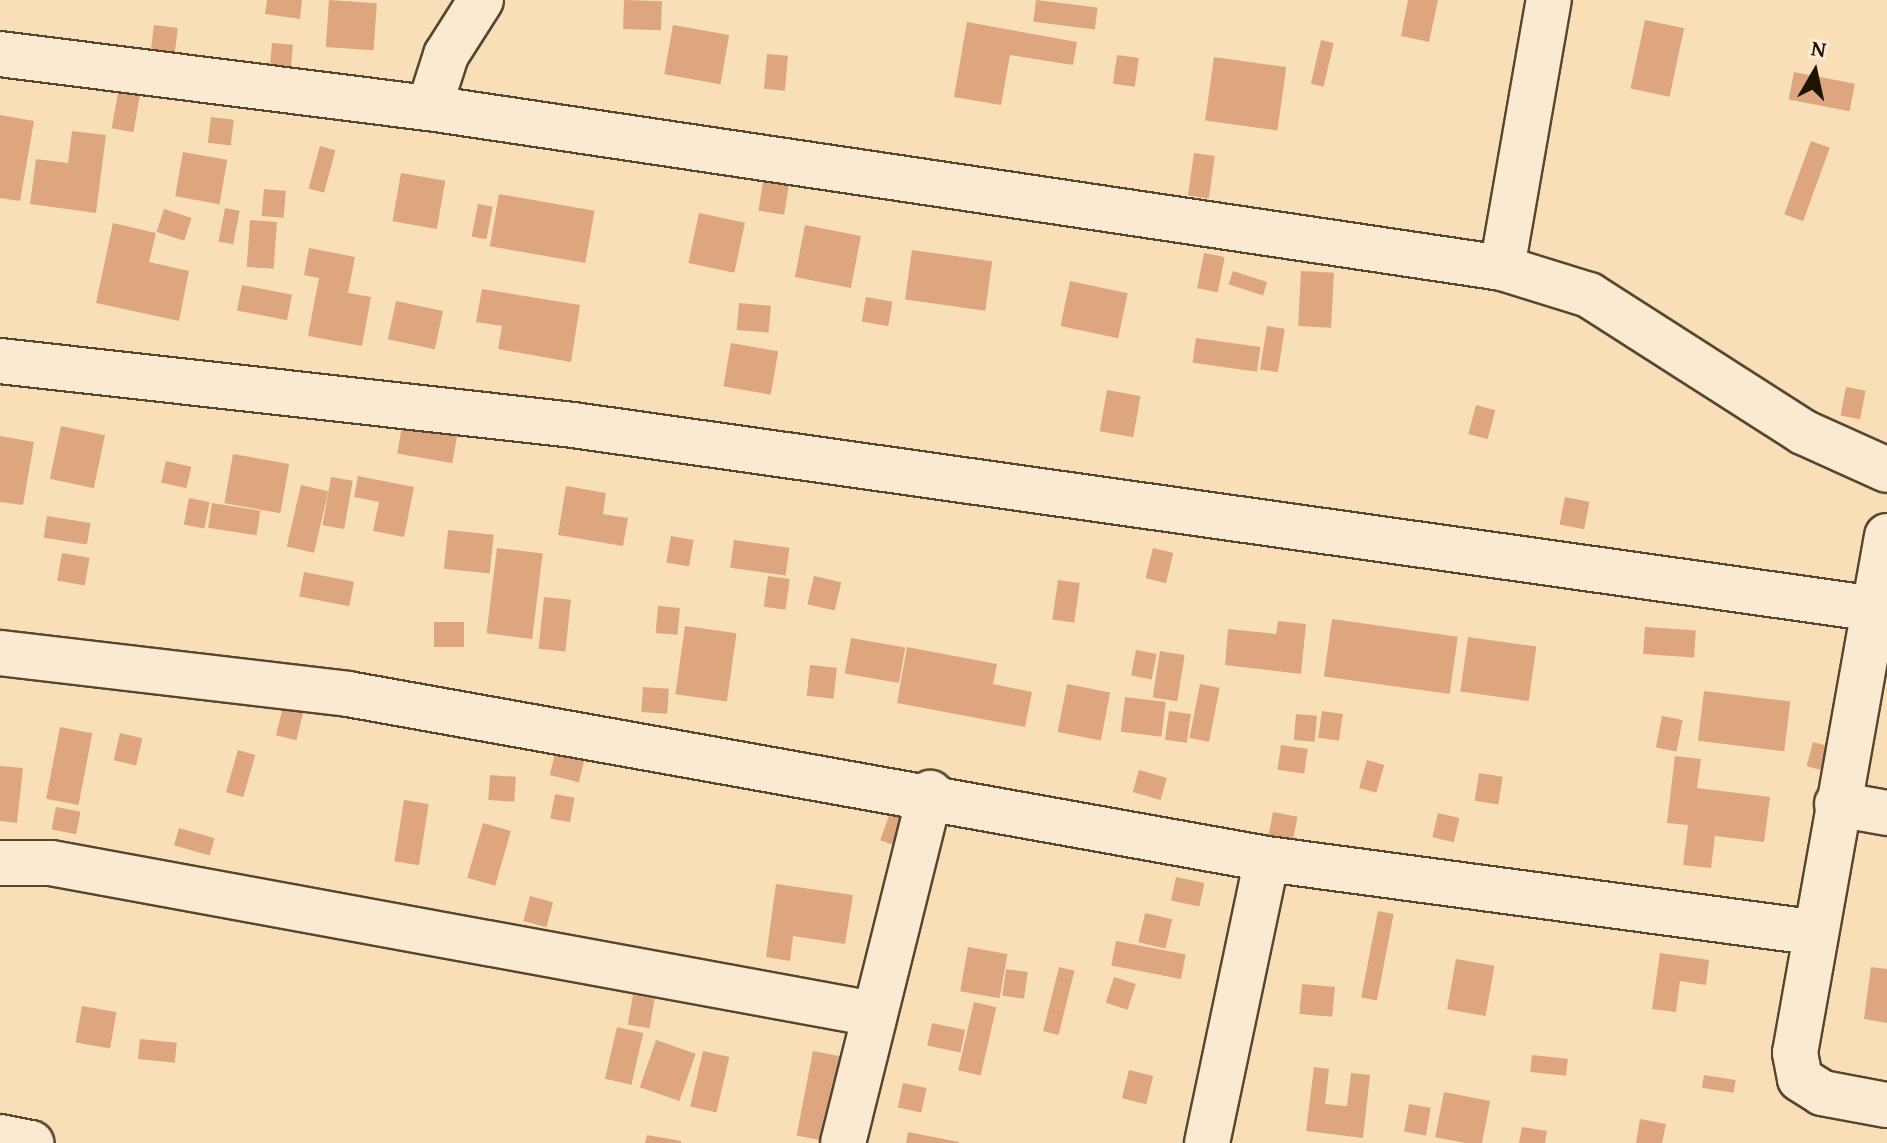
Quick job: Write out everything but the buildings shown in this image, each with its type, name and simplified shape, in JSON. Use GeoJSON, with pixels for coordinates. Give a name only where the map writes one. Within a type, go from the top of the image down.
{"type":"FeatureCollection","features":[{"type":"Feature","properties":{"kind":"street"},"geometry":{"type":"LineString","coordinates":[[429,108],[446,55],[481,0]]}},
{"type":"Feature","properties":{"kind":"street"},"geometry":{"type":"LineString","coordinates":[[1502,268],[1549,0]]}},
{"type":"Feature","properties":{"kind":"street"},"geometry":{"type":"LineString","coordinates":[[0,54],[429,108],[1502,268],[1589,295],[1803,432],[1887,470]]}},
{"type":"Feature","properties":{"kind":"street"},"geometry":{"type":"LineString","coordinates":[[0,361],[573,425],[1875,609]]}},
{"type":"Feature","properties":{"kind":"street"},"geometry":{"type":"LineString","coordinates":[[1887,536],[1811,932],[1795,1053],[1800,1079],[1822,1093],[1887,1105]]}},
{"type":"Feature","properties":{"kind":"street"},"geometry":{"type":"LineString","coordinates":[[0,653],[348,694],[930,793],[1267,859],[1811,932]]}},
{"type":"Feature","properties":{"kind":"street"},"geometry":{"type":"LineString","coordinates":[[843,1143],[930,793]]}},
{"type":"Feature","properties":{"kind":"street"},"geometry":{"type":"LineString","coordinates":[[1837,804],[1887,813]]}},
{"type":"Feature","properties":{"kind":"street"},"geometry":{"type":"LineString","coordinates":[[1207,1143],[1267,859]]}},
{"type":"Feature","properties":{"kind":"street"},"geometry":{"type":"LineString","coordinates":[[0,863],[51,863],[874,1014]]}},
{"type":"Feature","properties":{"kind":"street"},"geometry":{"type":"LineString","coordinates":[[0,1137],[31,1143]]}}]}
